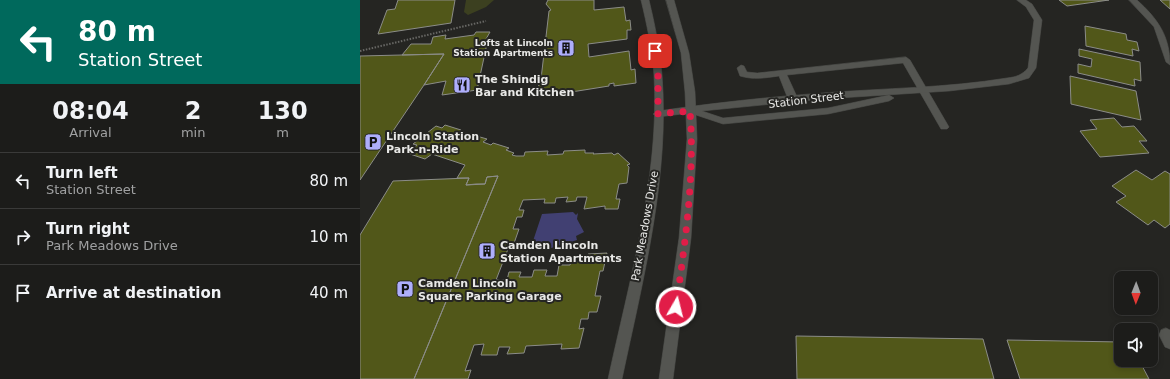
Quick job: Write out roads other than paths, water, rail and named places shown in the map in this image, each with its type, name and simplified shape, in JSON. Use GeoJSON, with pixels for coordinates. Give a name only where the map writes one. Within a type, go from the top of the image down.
{"type":"FeatureCollection","features":[{"type":"Feature","properties":{"kind":"street","name":"Park Meadows Drive"},"geometry":{"type":"LineString","coordinates":[[615,379],[650,212],[656,163],[658,75],[654,39],[645,0]]}},
{"type":"Feature","properties":{"kind":"street"},"geometry":{"type":"LineString","coordinates":[[666,379],[686,238],[692,139],[685,53],[670,0]]}},
{"type":"Feature","properties":{"kind":"street","name":"Station Street"},"geometry":{"type":"LineString","coordinates":[[658,114],[793,99],[925,90],[987,84],[1026,76],[1032,68],[1038,20],[1029,6],[1021,0]]}},
{"type":"Feature","properties":{"kind":"street"},"geometry":{"type":"LineString","coordinates":[[1133,0],[1163,27],[1170,62]]}},
{"type":"Feature","properties":{"kind":"street"},"geometry":{"type":"LineString","coordinates":[[741,68],[743,74],[746,76],[754,76],[906,60],[925,90],[944,127]]}},
{"type":"Feature","properties":{"kind":"street"},"geometry":{"type":"LineString","coordinates":[[782,73],[793,99]]}},
{"type":"Feature","properties":{"kind":"street","name":"Station Street"},"geometry":{"type":"LineString","coordinates":[[690,111],[723,121],[828,111],[925,90]]}},
{"type":"Feature","properties":{"kind":"place","name":"Lofts at Lincoln Station Apartments"},"geometry":{"type":"Point","coordinates":[566,48]}},
{"type":"Feature","properties":{"kind":"place","name":"The Shindig Bar and Kitchen"},"geometry":{"type":"Point","coordinates":[462,85]}},
{"type":"Feature","properties":{"kind":"place","name":"Lincoln Station Park-n-Ride"},"geometry":{"type":"Point","coordinates":[373,142]}},
{"type":"Feature","properties":{"kind":"place","name":"Camden Lincoln Station Apartments"},"geometry":{"type":"Point","coordinates":[487,251]}},
{"type":"Feature","properties":{"kind":"place","name":"Camden Lincoln Square Parking Garage"},"geometry":{"type":"Point","coordinates":[405,289]}}]}
